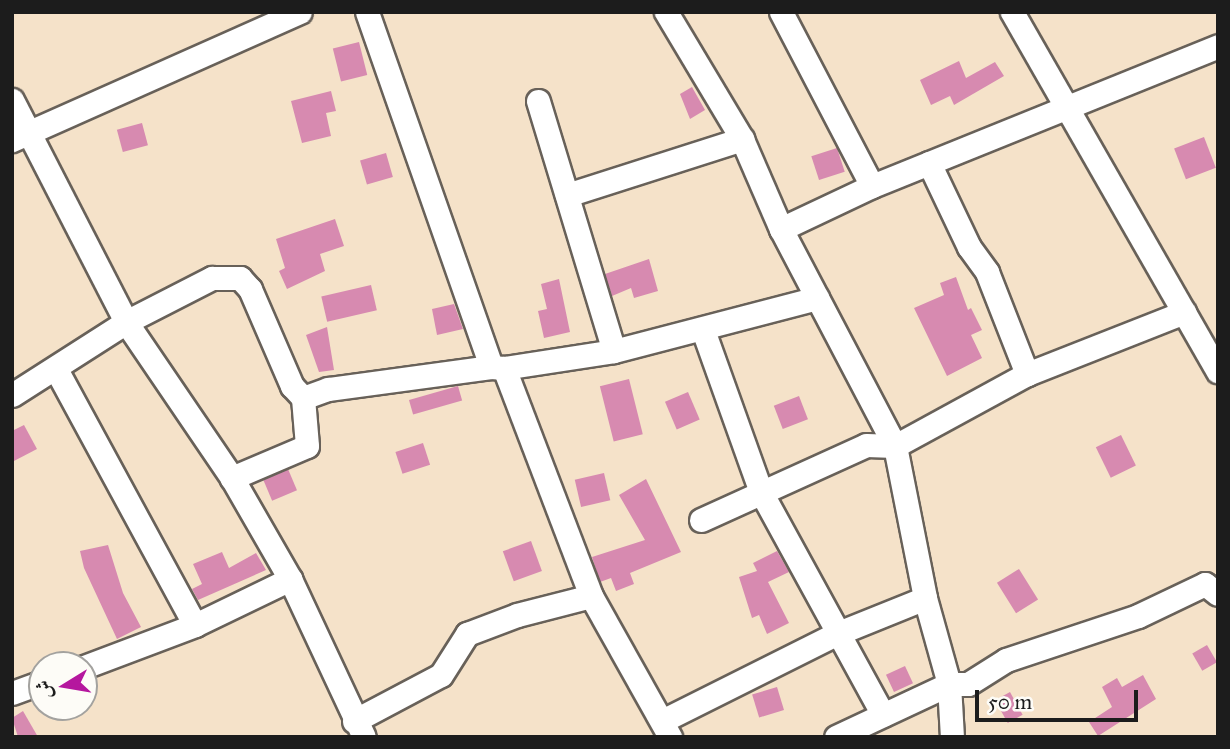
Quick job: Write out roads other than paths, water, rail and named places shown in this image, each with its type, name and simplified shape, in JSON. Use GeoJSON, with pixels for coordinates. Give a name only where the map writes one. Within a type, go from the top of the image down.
{"type":"FeatureCollection","features":[{"type":"Feature","properties":{"kind":"street"},"geometry":{"type":"LineString","coordinates":[[20,137],[300,12]]}},
{"type":"Feature","properties":{"kind":"street"},"geometry":{"type":"LineString","coordinates":[[367,12],[498,367],[591,596],[666,729],[835,634],[925,598]]}},
{"type":"Feature","properties":{"kind":"street"},"geometry":{"type":"LineString","coordinates":[[666,12],[742,139],[781,229],[895,446],[925,598],[949,684],[952,737]]}},
{"type":"Feature","properties":{"kind":"street"},"geometry":{"type":"LineString","coordinates":[[781,12],[872,186]]}},
{"type":"Feature","properties":{"kind":"street"},"geometry":{"type":"LineString","coordinates":[[1012,12],[1218,372]]}},
{"type":"Feature","properties":{"kind":"street"},"geometry":{"type":"LineString","coordinates":[[781,229],[872,186],[1218,46]]}},
{"type":"Feature","properties":{"kind":"street"},"geometry":{"type":"LineString","coordinates":[[12,100],[20,137],[126,323],[232,478],[290,579],[359,729],[441,675],[467,634],[517,615],[591,596]]}},
{"type":"Feature","properties":{"kind":"street"},"geometry":{"type":"LineString","coordinates":[[538,101],[614,351]]}},
{"type":"Feature","properties":{"kind":"street"},"geometry":{"type":"LineString","coordinates":[[567,195],[742,139]]}},
{"type":"Feature","properties":{"kind":"street"},"geometry":{"type":"LineString","coordinates":[[929,163],[969,247],[987,272],[1027,374]]}},
{"type":"Feature","properties":{"kind":"street"},"geometry":{"type":"LineString","coordinates":[[12,395],[57,371],[126,323],[212,278],[240,278],[250,289],[292,386],[303,398],[307,446],[232,478]]}},
{"type":"Feature","properties":{"kind":"street"},"geometry":{"type":"LineString","coordinates":[[303,398],[328,389],[614,351],[703,330],[817,298]]}},
{"type":"Feature","properties":{"kind":"street"},"geometry":{"type":"LineString","coordinates":[[701,520],[866,445],[895,446],[1027,374],[1184,312]]}},
{"type":"Feature","properties":{"kind":"street"},"geometry":{"type":"LineString","coordinates":[[703,330],[761,492],[835,634],[883,715]]}},
{"type":"Feature","properties":{"kind":"street"},"geometry":{"type":"LineString","coordinates":[[57,371],[195,625]]}},
{"type":"Feature","properties":{"kind":"street"},"geometry":{"type":"LineString","coordinates":[[98,662],[195,625],[290,579]]}},
{"type":"Feature","properties":{"kind":"street"},"geometry":{"type":"LineString","coordinates":[[836,737],[949,684],[968,684],[1006,660],[1212,589],[1218,613]]}}]}
